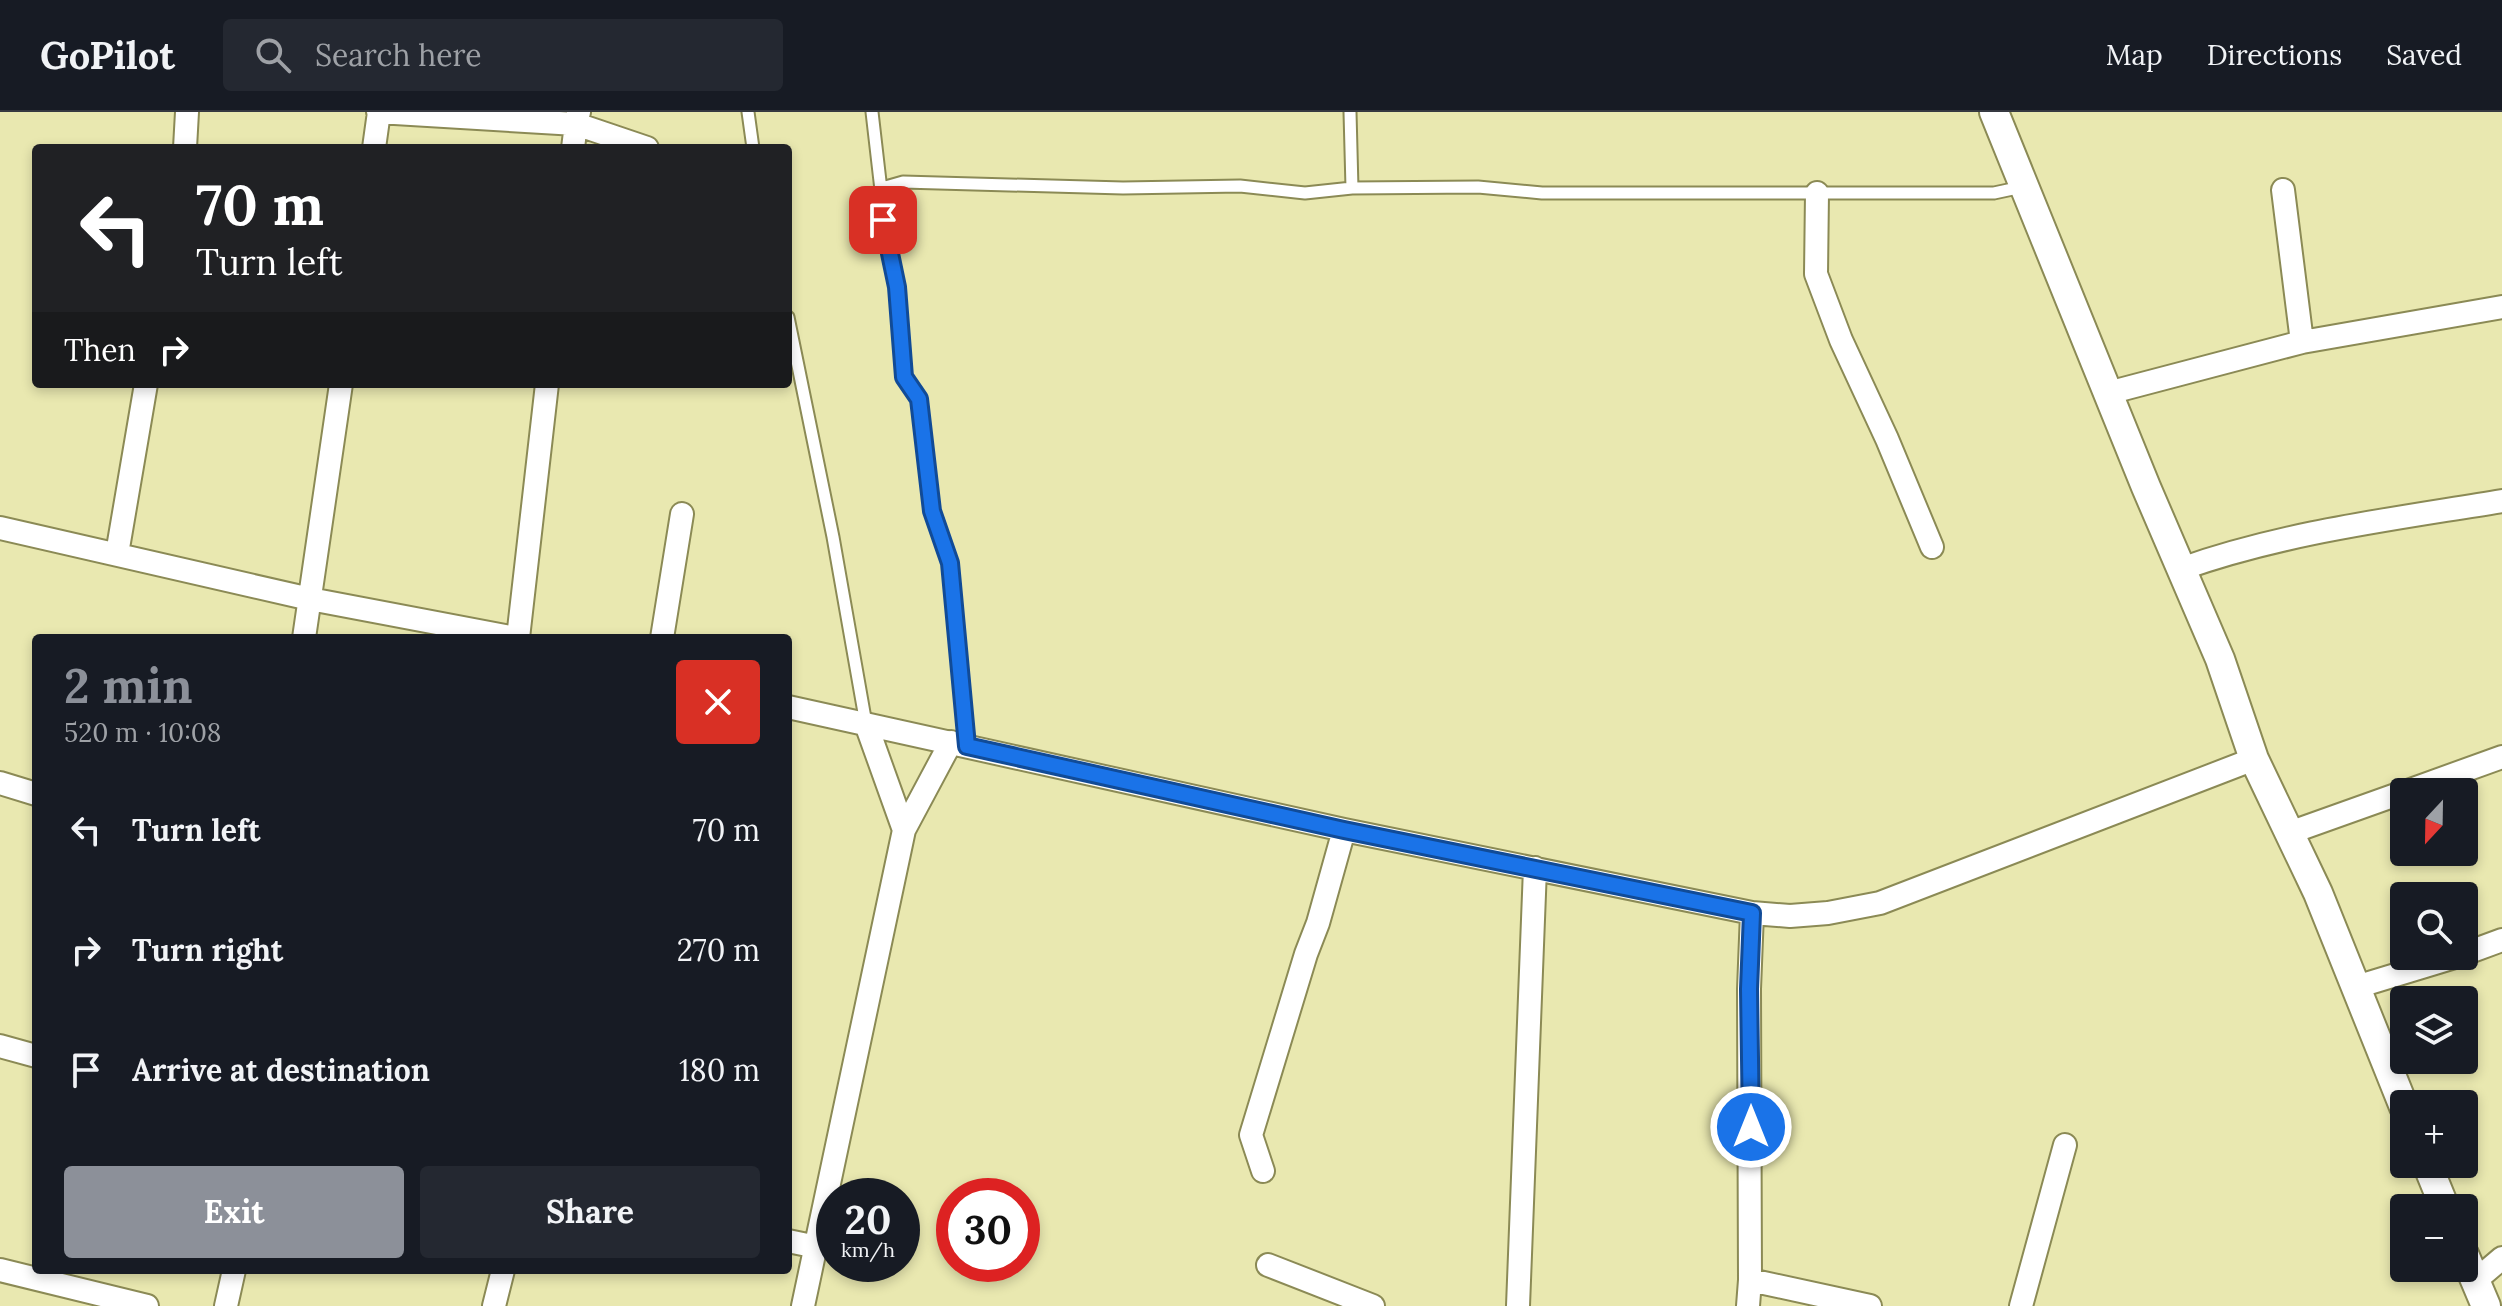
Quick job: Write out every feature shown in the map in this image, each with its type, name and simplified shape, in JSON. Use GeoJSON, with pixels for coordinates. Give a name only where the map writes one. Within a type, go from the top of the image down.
{"type":"FeatureCollection","features":[{"type":"Feature","properties":{"kind":"street"},"geometry":{"type":"LineString","coordinates":[[185,144],[187,112]]}},
{"type":"Feature","properties":{"kind":"street"},"geometry":{"type":"LineString","coordinates":[[375,144],[379,112],[578,118],[638,144]]}},
{"type":"Feature","properties":{"kind":"street"},"geometry":{"type":"LineString","coordinates":[[1994,112],[2220,659],[2254,759],[2318,893],[2397,1090]]}},
{"type":"Feature","properties":{"kind":"street"},"geometry":{"type":"LineString","coordinates":[[574,144],[578,118]]}},
{"type":"Feature","properties":{"kind":"street"},"geometry":{"type":"LineString","coordinates":[[2283,190],[2302,342]]}},
{"type":"Feature","properties":{"kind":"street"},"geometry":{"type":"LineString","coordinates":[[1817,193],[1816,274],[1841,340],[1932,547]]}},
{"type":"Feature","properties":{"kind":"street"},"geometry":{"type":"LineString","coordinates":[[2108,393],[2302,342],[2502,307]]}},
{"type":"Feature","properties":{"kind":"street"},"geometry":{"type":"LineString","coordinates":[[117,554],[145,388]]}},
{"type":"Feature","properties":{"kind":"street"},"geometry":{"type":"LineString","coordinates":[[305,634],[340,388]]}},
{"type":"Feature","properties":{"kind":"street"},"geometry":{"type":"LineString","coordinates":[[517,634],[547,388]]}},
{"type":"Feature","properties":{"kind":"street"},"geometry":{"type":"LineString","coordinates":[[2181,569],[2294,535],[2502,501]]}},
{"type":"Feature","properties":{"kind":"street"},"geometry":{"type":"LineString","coordinates":[[663,634],[682,514]]}},
{"type":"Feature","properties":{"kind":"street"},"geometry":{"type":"LineString","coordinates":[[0,528],[310,599],[496,634]]}},
{"type":"Feature","properties":{"kind":"street"},"geometry":{"type":"LineString","coordinates":[[792,708],[1344,830],[1752,913],[1790,916],[1828,913],[1880,903],[2254,759]]}},
{"type":"Feature","properties":{"kind":"street"},"geometry":{"type":"LineString","coordinates":[[866,724],[904,830]]}},
{"type":"Feature","properties":{"kind":"street"},"geometry":{"type":"LineString","coordinates":[[831,1178],[904,830],[959,744]]}},
{"type":"Feature","properties":{"kind":"street"},"geometry":{"type":"LineString","coordinates":[[2443,778],[2502,757]]}},
{"type":"Feature","properties":{"kind":"street"},"geometry":{"type":"LineString","coordinates":[[0,783],[32,793]]}},
{"type":"Feature","properties":{"kind":"street"},"geometry":{"type":"LineString","coordinates":[[2289,833],[2390,797]]}},
{"type":"Feature","properties":{"kind":"street"},"geometry":{"type":"LineString","coordinates":[[1263,1171],[1251,1135],[1344,830]]}},
{"type":"Feature","properties":{"kind":"street"},"geometry":{"type":"LineString","coordinates":[[1518,1306],[1535,868]]}},
{"type":"Feature","properties":{"kind":"street"},"geometry":{"type":"LineString","coordinates":[[1748,1306],[1752,913]]}},
{"type":"Feature","properties":{"kind":"street"},"geometry":{"type":"LineString","coordinates":[[2478,949],[2502,940]]}},
{"type":"Feature","properties":{"kind":"street"},"geometry":{"type":"LineString","coordinates":[[2356,987],[2412,970]]}},
{"type":"Feature","properties":{"kind":"street"},"geometry":{"type":"LineString","coordinates":[[0,1046],[32,1055]]}},
{"type":"Feature","properties":{"kind":"street"},"geometry":{"type":"LineString","coordinates":[[2021,1306],[2065,1145]]}},
{"type":"Feature","properties":{"kind":"street"},"geometry":{"type":"LineString","coordinates":[[792,1242],[816,1247]]}},
{"type":"Feature","properties":{"kind":"street"},"geometry":{"type":"LineString","coordinates":[[803,1306],[816,1251]]}},
{"type":"Feature","properties":{"kind":"street"},"geometry":{"type":"LineString","coordinates":[[2480,1293],[2502,1258]]}},
{"type":"Feature","properties":{"kind":"street"},"geometry":{"type":"LineString","coordinates":[[1268,1265],[1373,1306]]}},
{"type":"Feature","properties":{"kind":"street"},"geometry":{"type":"LineString","coordinates":[[0,1270],[124,1303],[147,1306]]}},
{"type":"Feature","properties":{"kind":"street"},"geometry":{"type":"LineString","coordinates":[[226,1306],[233,1274]]}},
{"type":"Feature","properties":{"kind":"street"},"geometry":{"type":"LineString","coordinates":[[494,1306],[502,1274]]}},
{"type":"Feature","properties":{"kind":"street"},"geometry":{"type":"LineString","coordinates":[[1750,1280],[1870,1306]]}},
{"type":"Feature","properties":{"kind":"lane"},"geometry":{"type":"LineString","coordinates":[[748,112],[752,144]]}},
{"type":"Feature","properties":{"kind":"lane"},"geometry":{"type":"LineString","coordinates":[[872,112],[883,220],[897,287],[904,377],[919,399],[932,511],[950,563],[959,744]]}},
{"type":"Feature","properties":{"kind":"lane"},"geometry":{"type":"LineString","coordinates":[[1350,112],[1352,188]]}},
{"type":"Feature","properties":{"kind":"lane"},"geometry":{"type":"LineString","coordinates":[[881,190],[886,185],[903,182],[1123,188],[1240,186],[1305,193],[1352,188],[1478,187],[1542,193],[1994,193],[2024,187]]}},
{"type":"Feature","properties":{"kind":"lane"},"geometry":{"type":"LineString","coordinates":[[792,337],[833,537],[866,724]]}},
{"type":"Feature","properties":{"kind":"route"},"geometry":{"type":"LineString","coordinates":[[883,220],[895,267],[904,377],[919,399],[932,511],[950,563],[967,746],[1344,830],[1752,913],[1749,989],[1751,1127]]}}]}
